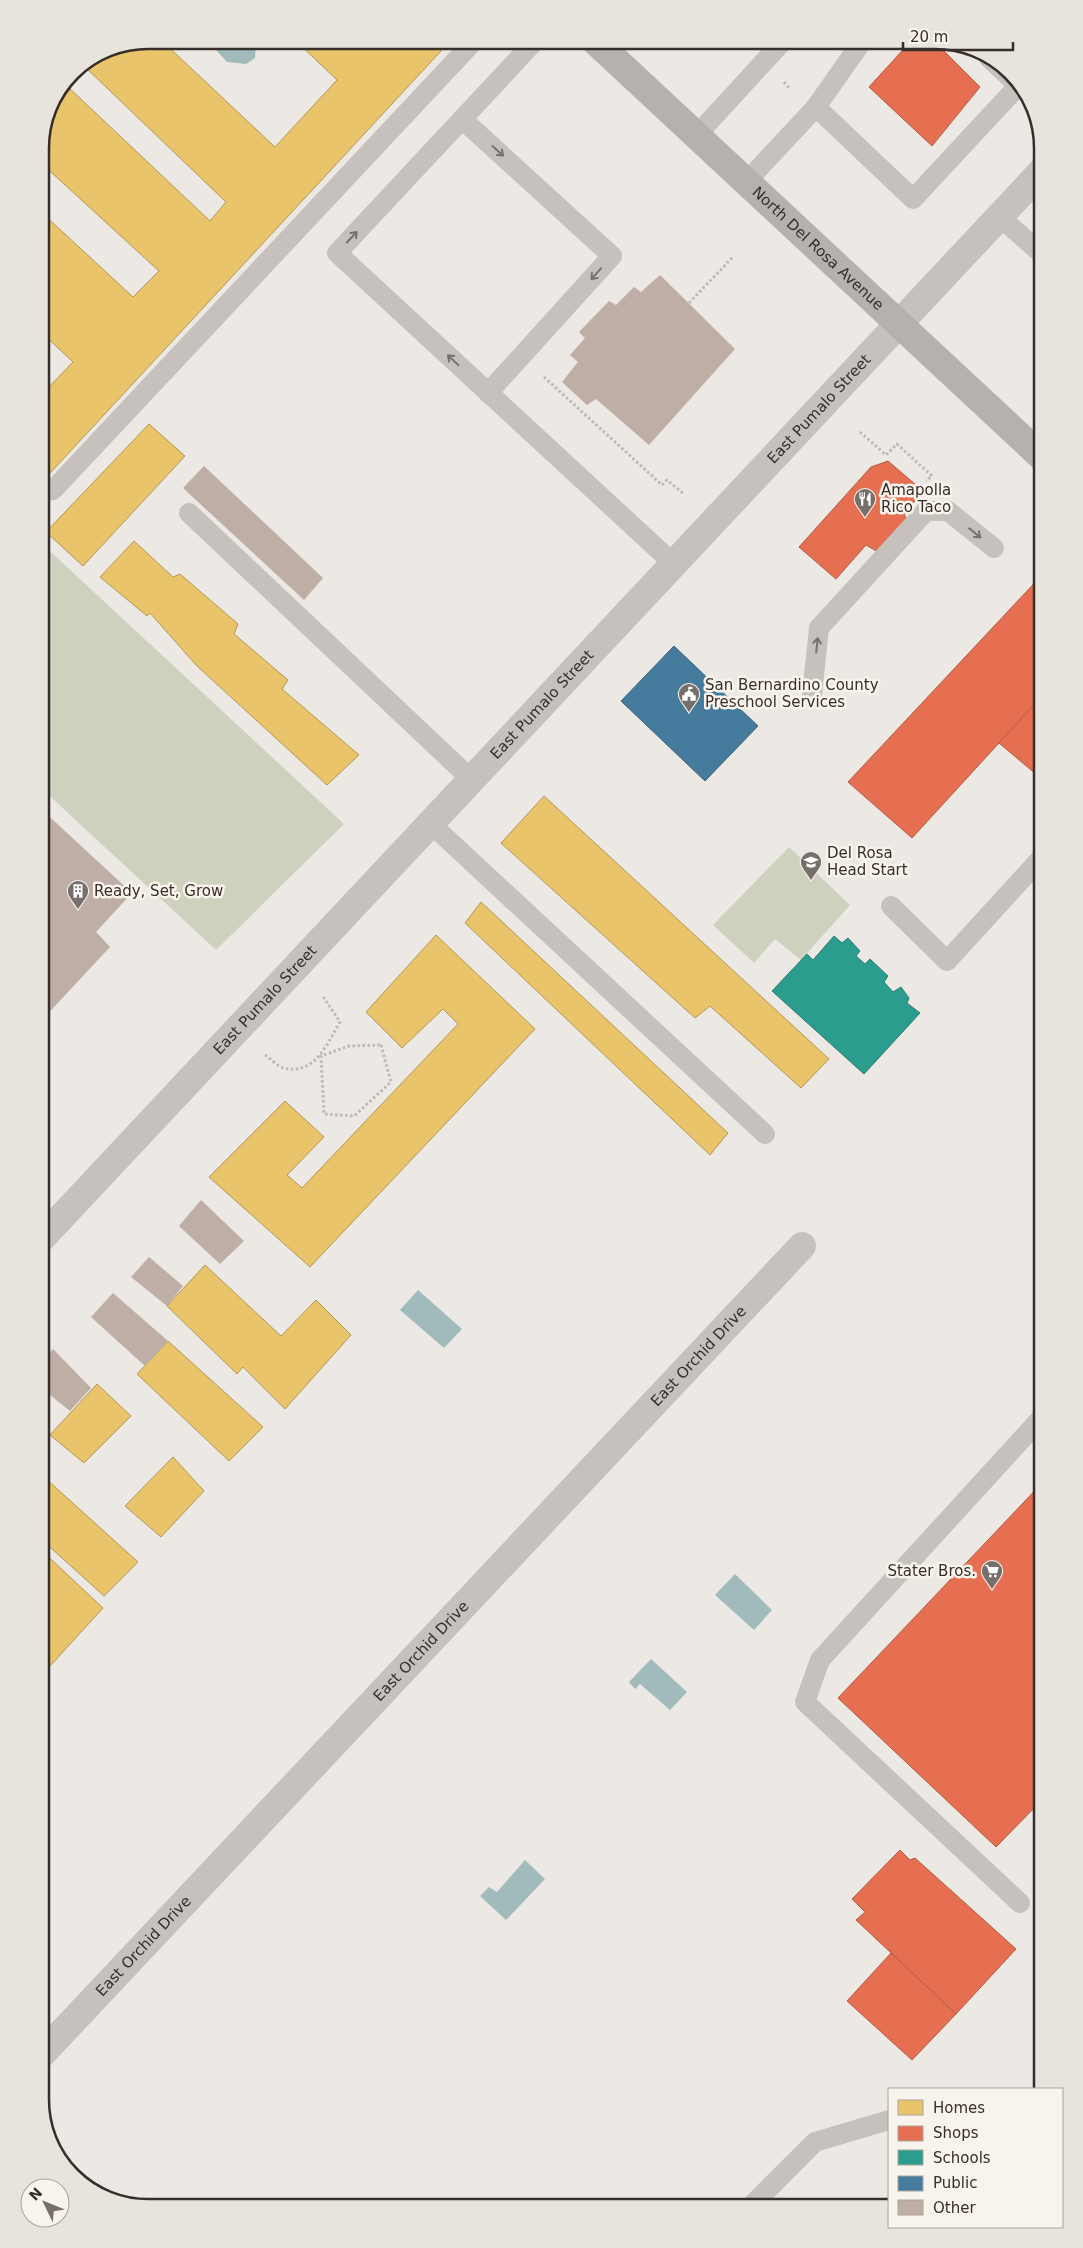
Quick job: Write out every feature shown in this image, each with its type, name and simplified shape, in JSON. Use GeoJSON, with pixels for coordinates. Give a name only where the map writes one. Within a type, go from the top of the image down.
{"type":"FeatureCollection","features":[{"type":"Feature","properties":{"kind":"main road","name":"North Del Rosa Avenue"},"geometry":{"type":"LineString","coordinates":[[606,49],[696,136],[1034,450]]}},
{"type":"Feature","properties":{"kind":"street","name":"East Pumalo Street"},"geometry":{"type":"LineString","coordinates":[[49,1230],[1034,180]]}},
{"type":"Feature","properties":{"kind":"street","name":"East Orchid Drive"},"geometry":{"type":"LineString","coordinates":[[49,2046],[802,1246]]}},
{"type":"Feature","properties":{"kind":"lane"},"geometry":{"type":"LineString","coordinates":[[49,491],[53,490],[468,49]]}},
{"type":"Feature","properties":{"kind":"lane"},"geometry":{"type":"LineString","coordinates":[[528,49],[337,253],[674,565]]}},
{"type":"Feature","properties":{"kind":"lane"},"geometry":{"type":"LineString","coordinates":[[696,136],[776,49]]}},
{"type":"Feature","properties":{"kind":"lane"},"geometry":{"type":"LineString","coordinates":[[746,182],[816,107],[857,49]]}},
{"type":"Feature","properties":{"kind":"lane"},"geometry":{"type":"LineString","coordinates":[[816,107],[913,199],[1016,90]]}},
{"type":"Feature","properties":{"kind":"lane"},"geometry":{"type":"LineString","coordinates":[[462,119],[612,256],[488,393]]}},
{"type":"Feature","properties":{"kind":"lane"},"geometry":{"type":"LineString","coordinates":[[1000,217],[1034,247]]}},
{"type":"Feature","properties":{"kind":"lane"},"geometry":{"type":"LineString","coordinates":[[812,694],[819,628],[926,511],[948,511],[994,548]]}},
{"type":"Feature","properties":{"kind":"lane"},"geometry":{"type":"LineString","coordinates":[[188,513],[472,780]]}},
{"type":"Feature","properties":{"kind":"lane"},"geometry":{"type":"LineString","coordinates":[[431,824],[766,1134]]}},
{"type":"Feature","properties":{"kind":"lane"},"geometry":{"type":"LineString","coordinates":[[891,906],[947,960],[1034,866]]}},
{"type":"Feature","properties":{"kind":"lane"},"geometry":{"type":"LineString","coordinates":[[1020,1903],[805,1702],[820,1660],[1034,1426]]}},
{"type":"Feature","properties":{"kind":"lane"},"geometry":{"type":"LineString","coordinates":[[758,2199],[815,2142],[888,2120]]}},
{"type":"Feature","properties":{"kind":"path"},"geometry":{"type":"LineString","coordinates":[[689,303],[733,257]]}},
{"type":"Feature","properties":{"kind":"path"},"geometry":{"type":"LineString","coordinates":[[544,377],[662,485],[667,480],[684,494]]}},
{"type":"Feature","properties":{"kind":"path"},"geometry":{"type":"LineString","coordinates":[[860,432],[886,456],[897,444],[932,476],[920,487]]}},
{"type":"Feature","properties":{"kind":"path"},"geometry":{"type":"LineString","coordinates":[[265,1055],[284,1068],[305,1067],[321,1056],[349,1046],[381,1044],[391,1082],[354,1116],[324,1114],[321,1056],[340,1022],[322,995]]}},
{"type":"Feature","properties":{"kind":"green space"},"geometry":{"type":"Polygon","coordinates":[[[49,550],[344,824],[216,950],[49,795],[49,550]]]}},
{"type":"Feature","properties":{"kind":"green space"},"geometry":{"type":"Polygon","coordinates":[[[789,847],[850,905],[801,960],[775,939],[754,963],[713,925],[789,847]]]}},
{"type":"Feature","properties":{"kind":"water"},"geometry":{"type":"Polygon","coordinates":[[[215,49],[256,49],[255,58],[246,64],[227,62],[215,49]]]}},
{"type":"Feature","properties":{"kind":"water"},"geometry":{"type":"Polygon","coordinates":[[[418,1290],[462,1329],[444,1348],[400,1310],[418,1290]]]}},
{"type":"Feature","properties":{"kind":"water"},"geometry":{"type":"Polygon","coordinates":[[[735,1574],[772,1610],[754,1630],[715,1595],[735,1574]]]}},
{"type":"Feature","properties":{"kind":"water"},"geometry":{"type":"Polygon","coordinates":[[[651,1659],[687,1692],[670,1710],[640,1684],[635,1689],[629,1682],[651,1659]]]}},
{"type":"Feature","properties":{"kind":"water"},"geometry":{"type":"Polygon","coordinates":[[[525,1860],[545,1879],[506,1920],[480,1896],[489,1887],[497,1892],[525,1860]]]}},
{"type":"Feature","properties":{"kind":"building: Homes"},"geometry":{"type":"Polygon","coordinates":[[[141,49],[171,49],[275,147],[337,80],[304,49],[439,49],[441,51],[49,474],[49,387],[73,362],[49,339],[49,219],[133,297],[159,271],[49,170],[49,141],[52,122],[59,104],[69,88],[210,221],[226,202],[87,69],[110,56],[122,52],[141,49]]]}},
{"type":"Feature","properties":{"kind":"building: Homes"},"geometry":{"type":"Polygon","coordinates":[[[149,424],[185,456],[83,566],[49,535],[49,529],[149,424]]]}},
{"type":"Feature","properties":{"kind":"building: Homes"},"geometry":{"type":"Polygon","coordinates":[[[134,541],[173,577],[180,574],[238,624],[234,634],[288,680],[282,689],[359,755],[327,785],[197,666],[150,613],[147,616],[100,577],[134,541]]]}},
{"type":"Feature","properties":{"kind":"building: Homes"},"geometry":{"type":"Polygon","coordinates":[[[544,796],[829,1059],[801,1088],[710,1006],[695,1018],[501,843],[544,796]]]}},
{"type":"Feature","properties":{"kind":"building: Homes"},"geometry":{"type":"Polygon","coordinates":[[[481,902],[728,1133],[710,1155],[465,923],[481,902]]]}},
{"type":"Feature","properties":{"kind":"building: Homes"},"geometry":{"type":"Polygon","coordinates":[[[436,935],[535,1029],[310,1267],[209,1177],[285,1101],[324,1137],[287,1175],[302,1188],[458,1024],[443,1009],[402,1048],[366,1012],[436,935]]]}},
{"type":"Feature","properties":{"kind":"building: Homes"},"geometry":{"type":"Polygon","coordinates":[[[205,1265],[281,1336],[316,1300],[351,1335],[285,1409],[243,1367],[237,1374],[167,1306],[205,1265]]]}},
{"type":"Feature","properties":{"kind":"building: Homes"},"geometry":{"type":"Polygon","coordinates":[[[168,1341],[263,1427],[229,1461],[137,1374],[168,1341]]]}},
{"type":"Feature","properties":{"kind":"building: Homes"},"geometry":{"type":"Polygon","coordinates":[[[97,1384],[131,1416],[84,1463],[50,1435],[97,1384]]]}},
{"type":"Feature","properties":{"kind":"building: Homes"},"geometry":{"type":"Polygon","coordinates":[[[173,1457],[204,1491],[161,1537],[125,1506],[173,1457]]]}},
{"type":"Feature","properties":{"kind":"building: Homes"},"geometry":{"type":"Polygon","coordinates":[[[49,1482],[138,1562],[104,1596],[49,1546],[49,1482]]]}},
{"type":"Feature","properties":{"kind":"building: Homes"},"geometry":{"type":"Polygon","coordinates":[[[49,1557],[103,1608],[49,1667],[49,1557]]]}},
{"type":"Feature","properties":{"kind":"building: Shops"},"geometry":{"type":"Polygon","coordinates":[[[904,49],[942,49],[980,87],[932,146],[869,87],[904,49]]]}},
{"type":"Feature","properties":{"kind":"building: Shops","name":"Amapolla Rico Taco"},"geometry":{"type":"Polygon","coordinates":[[[888,461],[923,491],[904,514],[908,522],[878,552],[866,545],[836,579],[799,547],[871,467],[888,461]]]}},
{"type":"Feature","properties":{"kind":"building: Shops"},"geometry":{"type":"Polygon","coordinates":[[[1034,584],[1034,705],[912,838],[848,782],[1034,584]]]}},
{"type":"Feature","properties":{"kind":"building: Shops"},"geometry":{"type":"Polygon","coordinates":[[[1034,705],[1034,772],[999,743],[1034,705]]]}},
{"type":"Feature","properties":{"kind":"building: Shops","name":"Stater Bros."},"geometry":{"type":"Polygon","coordinates":[[[1034,1491],[1034,1808],[996,1847],[838,1698],[1034,1491]]]}},
{"type":"Feature","properties":{"kind":"building: Shops"},"geometry":{"type":"Polygon","coordinates":[[[900,1850],[910,1860],[915,1858],[1016,1949],[956,2014],[856,1920],[865,1912],[852,1899],[900,1850]]]}},
{"type":"Feature","properties":{"kind":"building: Shops"},"geometry":{"type":"Polygon","coordinates":[[[891,1953],[956,2014],[912,2060],[847,2001],[891,1953]]]}},
{"type":"Feature","properties":{"kind":"building: Schools"},"geometry":{"type":"Polygon","coordinates":[[[834,936],[842,943],[848,938],[860,951],[856,956],[865,964],[870,959],[888,976],[884,982],[893,992],[901,987],[909,998],[907,1003],[920,1013],[864,1074],[772,991],[807,954],[813,960],[834,936]]]}},
{"type":"Feature","properties":{"kind":"building: Public","name":"San Bernardino County Preschool Services"},"geometry":{"type":"Polygon","coordinates":[[[674,646],[758,726],[705,781],[621,701],[674,646]]]}},
{"type":"Feature","properties":{"kind":"building: Other"},"geometry":{"type":"Polygon","coordinates":[[[660,275],[735,349],[649,445],[596,399],[587,405],[562,382],[578,362],[570,355],[585,338],[579,332],[609,301],[616,305],[634,287],[641,292],[660,275]]]}},
{"type":"Feature","properties":{"kind":"building: Other"},"geometry":{"type":"Polygon","coordinates":[[[204,466],[323,578],[304,600],[183,488],[204,466]]]}},
{"type":"Feature","properties":{"kind":"building: Other","name":"Ready, Set, Grow"},"geometry":{"type":"Polygon","coordinates":[[[49,816],[132,893],[96,932],[110,947],[49,1012],[49,816]]]}},
{"type":"Feature","properties":{"kind":"building: Other"},"geometry":{"type":"Polygon","coordinates":[[[201,1200],[244,1241],[220,1264],[179,1226],[201,1200]]]}},
{"type":"Feature","properties":{"kind":"building: Other"},"geometry":{"type":"Polygon","coordinates":[[[149,1257],[183,1286],[167,1306],[131,1277],[149,1257]]]}},
{"type":"Feature","properties":{"kind":"building: Other"},"geometry":{"type":"Polygon","coordinates":[[[113,1293],[168,1341],[145,1366],[91,1317],[113,1293]]]}},
{"type":"Feature","properties":{"kind":"building: Other"},"geometry":{"type":"Polygon","coordinates":[[[53,1349],[91,1388],[70,1411],[49,1394],[49,1353],[53,1349]]]}},
{"type":"Feature","properties":{"kind":"place","name":"Amapolla Rico Taco"},"geometry":{"type":"Point","coordinates":[865,518]}},
{"type":"Feature","properties":{"kind":"place","name":"San Bernardino County Preschool Services"},"geometry":{"type":"Point","coordinates":[689,713]}},
{"type":"Feature","properties":{"kind":"place","name":"Del Rosa Head Start"},"geometry":{"type":"Point","coordinates":[811,881]}},
{"type":"Feature","properties":{"kind":"place","name":"Ready, Set, Grow"},"geometry":{"type":"Point","coordinates":[78,910]}},
{"type":"Feature","properties":{"kind":"place","name":"Stater Bros."},"geometry":{"type":"Point","coordinates":[992,1590]}}]}
